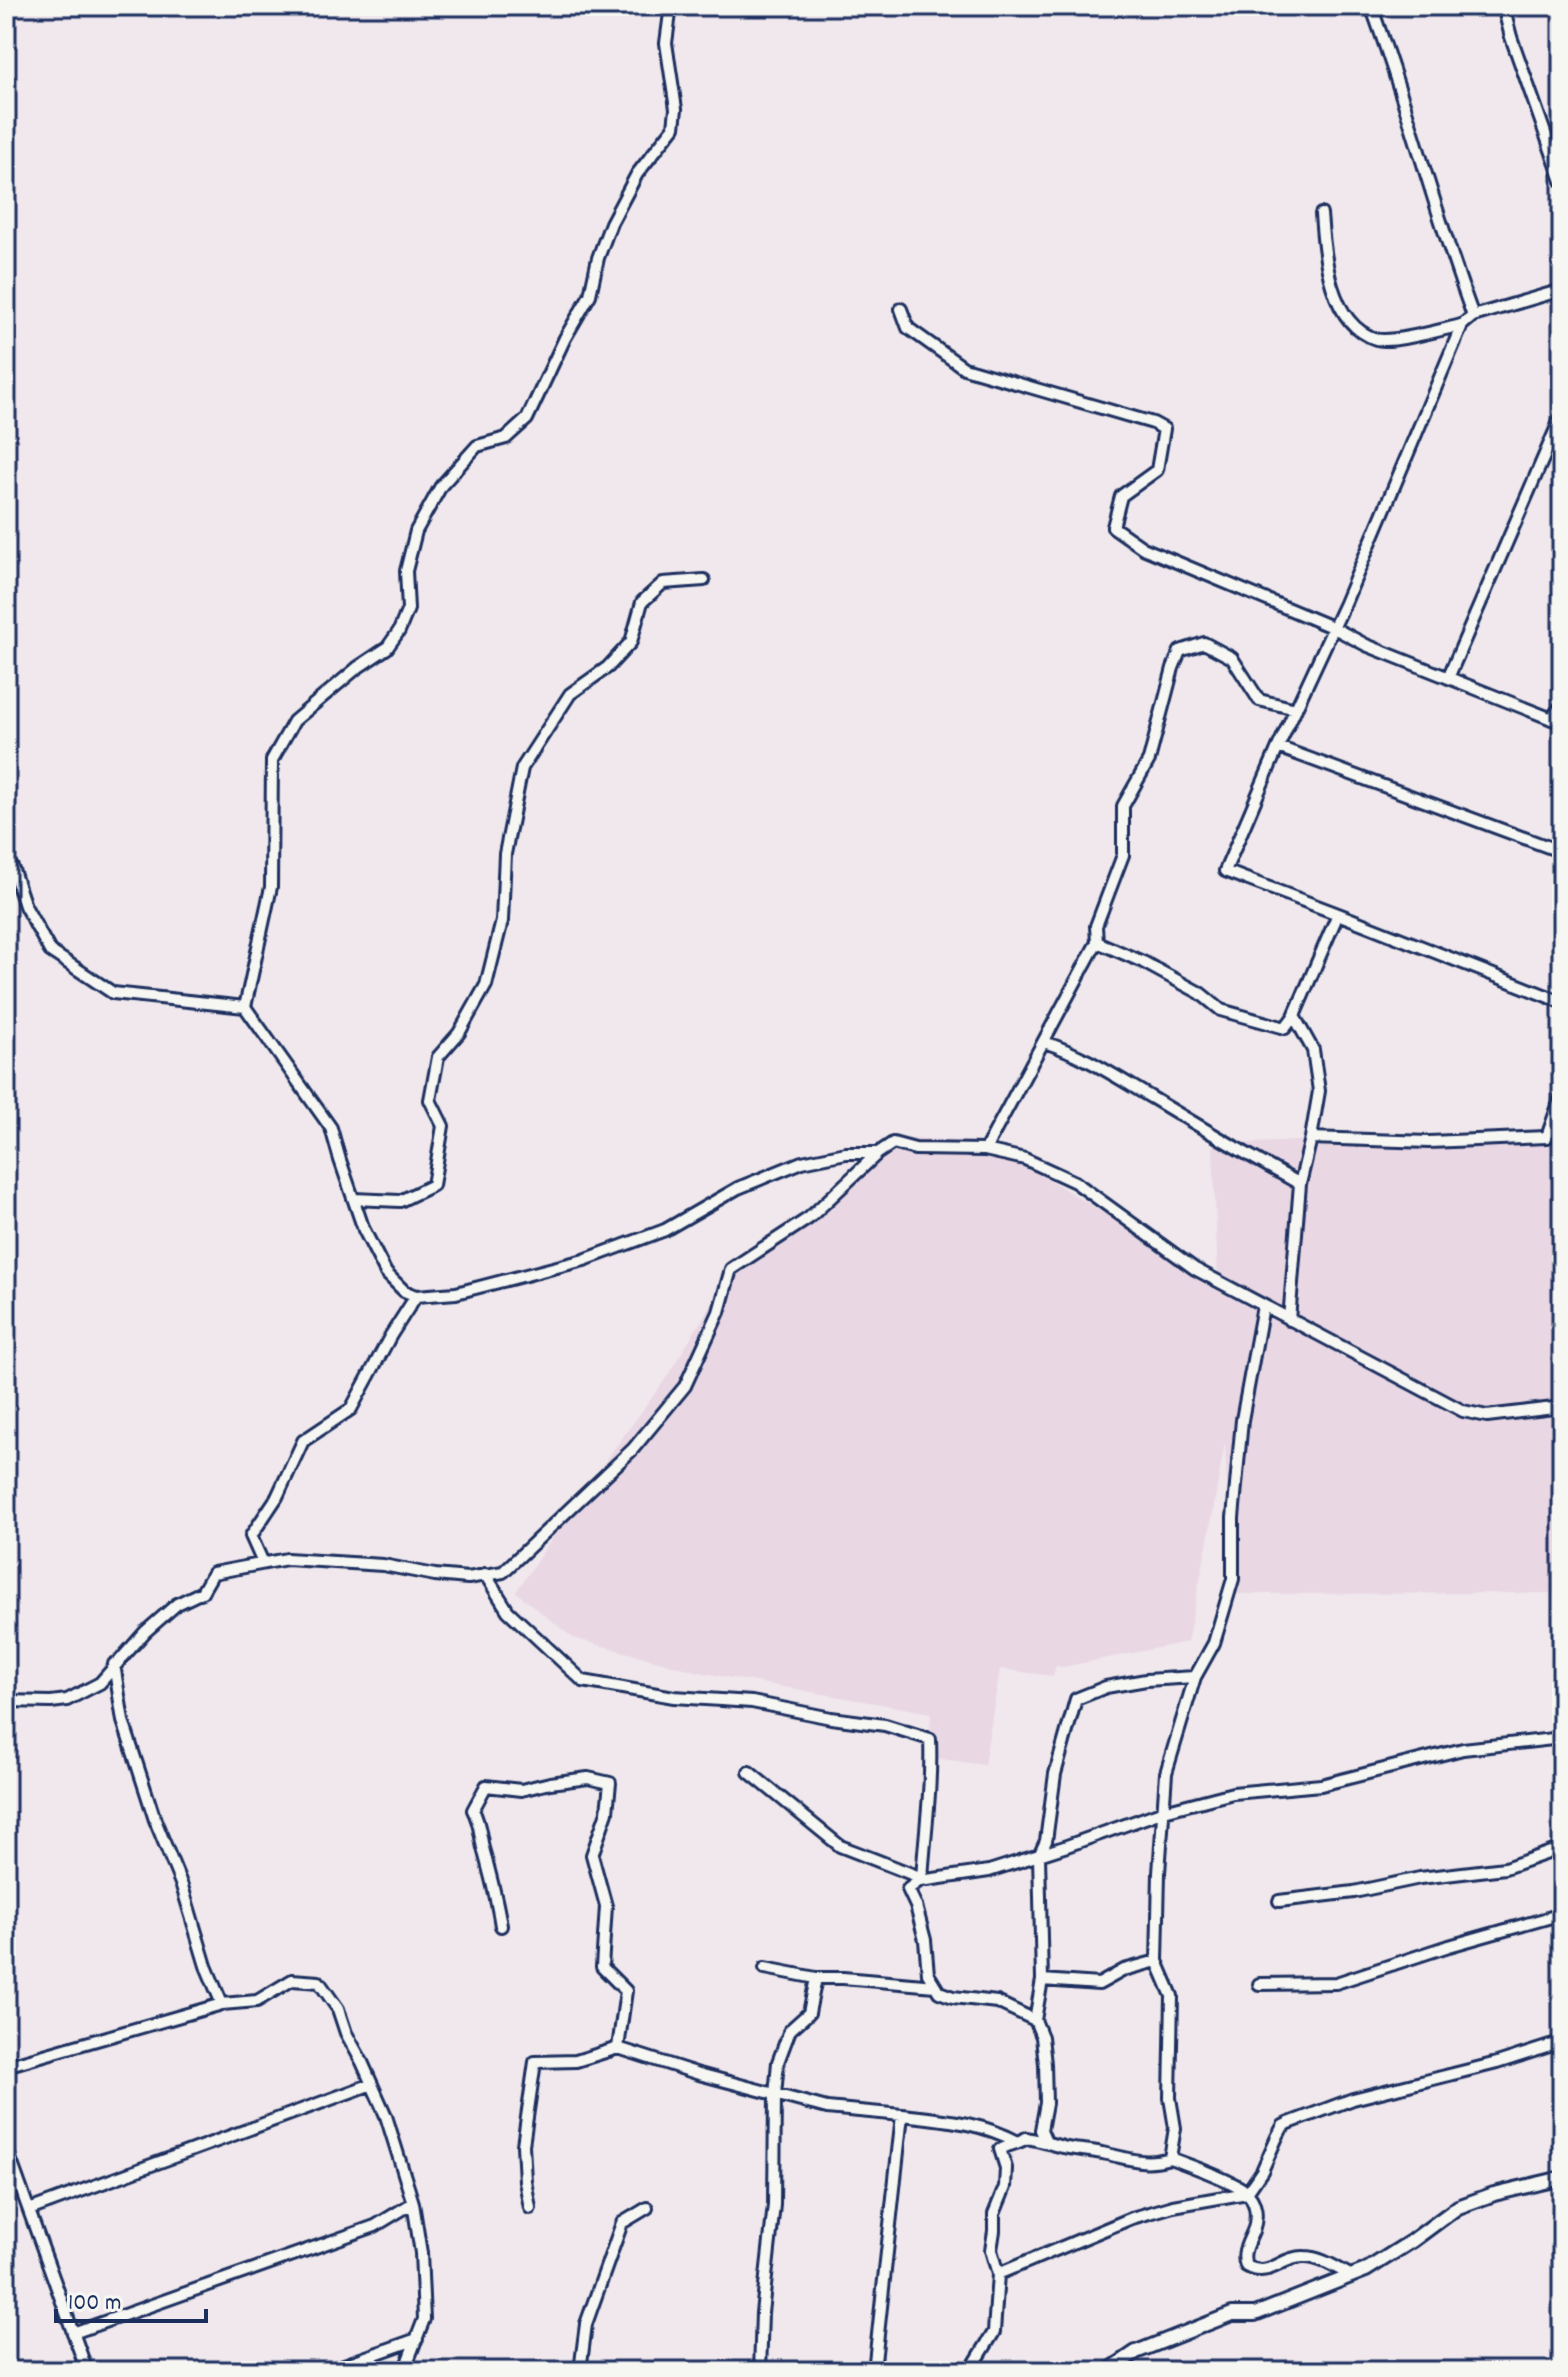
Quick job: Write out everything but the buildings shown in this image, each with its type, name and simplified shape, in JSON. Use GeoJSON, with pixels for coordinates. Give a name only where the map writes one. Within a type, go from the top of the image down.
{"type":"FeatureCollection","features":[{"type":"Feature","properties":{"kind":"street"},"geometry":{"type":"LineString","coordinates":[[671,6],[666,43],[676,109],[674,127],[637,174],[611,223],[598,258],[590,295],[565,338],[527,419],[506,438],[477,446],[441,486],[416,531],[406,571],[408,609],[399,631],[387,648],[357,668],[294,721],[272,760],[271,887],[245,1007],[331,1128],[364,1230],[386,1273],[404,1291],[416,1296],[456,1293],[584,1260],[665,1230],[738,1188],[802,1162],[846,1153],[878,1153]]}},
{"type":"Feature","properties":{"kind":"street"},"geometry":{"type":"LineString","coordinates":[[1371,6],[1473,316]]}},
{"type":"Feature","properties":{"kind":"street"},"geometry":{"type":"LineString","coordinates":[[1503,6],[1562,181]]}},
{"type":"Feature","properties":{"kind":"street"},"geometry":{"type":"LineString","coordinates":[[1549,148],[1562,142]]}},
{"type":"Feature","properties":{"kind":"street"},"geometry":{"type":"LineString","coordinates":[[1321,214],[1324,254],[1335,297],[1353,323],[1378,340],[1462,325],[1473,316],[1562,290]]}},
{"type":"Feature","properties":{"kind":"street"},"geometry":{"type":"LineString","coordinates":[[901,309],[908,328],[964,368],[1153,423],[1164,429],[1157,470],[1121,496],[1113,527],[1143,548],[1334,628],[1366,645],[1562,723]]}},
{"type":"Feature","properties":{"kind":"street"},"geometry":{"type":"LineString","coordinates":[[1462,325],[1334,628],[1225,871],[1562,1002]]}},
{"type":"Feature","properties":{"kind":"street"},"geometry":{"type":"LineString","coordinates":[[1448,678],[1562,415]]}},
{"type":"Feature","properties":{"kind":"street"},"geometry":{"type":"LineString","coordinates":[[354,1199],[400,1201],[433,1185],[443,1126],[430,1100],[438,1057],[459,1033],[486,985],[502,921],[505,854],[522,768],[570,694],[608,667],[631,642],[642,602],[663,583],[704,580]]}},
{"type":"Feature","properties":{"kind":"street"},"geometry":{"type":"LineString","coordinates":[[985,1150],[1097,942],[1096,926],[1123,855],[1123,806],[1149,760],[1180,651],[1204,643],[1232,658],[1259,700],[1296,709]]}},
{"type":"Feature","properties":{"kind":"street"},"geometry":{"type":"LineString","coordinates":[[1551,719],[1562,705]]}},
{"type":"Feature","properties":{"kind":"street"},"geometry":{"type":"LineString","coordinates":[[1278,747],[1562,852]]}},
{"type":"Feature","properties":{"kind":"street"},"geometry":{"type":"LineString","coordinates":[[6,861],[12,867],[25,906],[50,951],[113,993],[245,1007]]}},
{"type":"Feature","properties":{"kind":"street"},"geometry":{"type":"LineString","coordinates":[[1097,942],[1143,962],[1200,993],[1221,1010],[1285,1028],[1294,1016],[1338,914]]}},
{"type":"Feature","properties":{"kind":"street"},"geometry":{"type":"LineString","coordinates":[[1289,1320],[1300,1184],[1319,1091],[1313,1050],[1294,1016]]}},
{"type":"Feature","properties":{"kind":"street"},"geometry":{"type":"LineString","coordinates":[[1044,1042],[1112,1073],[1300,1184]]}},
{"type":"Feature","properties":{"kind":"street"},"geometry":{"type":"LineString","coordinates":[[1311,1138],[1429,1142],[1547,1137],[1562,1094]]}},
{"type":"Feature","properties":{"kind":"street"},"geometry":{"type":"LineString","coordinates":[[6,1701],[67,1700],[100,1683],[145,1632],[177,1604],[202,1592],[213,1573],[287,1559],[383,1565],[468,1578],[503,1572],[633,1449],[685,1386],[719,1312],[731,1269],[809,1218],[878,1153],[893,1143],[915,1149],[985,1150],[1025,1159],[1075,1182],[1195,1269],[1476,1416],[1562,1407]]}},
{"type":"Feature","properties":{"kind":"street"},"geometry":{"type":"LineString","coordinates":[[263,1563],[251,1536],[277,1497],[303,1441],[351,1409],[416,1296]]}},
{"type":"Feature","properties":{"kind":"street"},"geometry":{"type":"LineString","coordinates":[[1170,2158],[1175,2128],[1170,2098],[1172,1996],[1157,1961],[1166,1773],[1195,1677],[1214,1643],[1233,1579],[1233,1518],[1242,1420],[1263,1306]]}},
{"type":"Feature","properties":{"kind":"street"},"geometry":{"type":"LineString","coordinates":[[485,1574],[508,1611],[583,1681],[674,1697],[752,1702],[885,1725],[930,1739],[932,1776],[922,1879]]}},
{"type":"Feature","properties":{"kind":"street"},"geometry":{"type":"LineString","coordinates":[[114,1664],[123,1721],[155,1820],[182,1886],[206,1966],[222,2004]]}},
{"type":"Feature","properties":{"kind":"street"},"geometry":{"type":"LineString","coordinates":[[1046,2141],[1041,2130],[1046,2103],[1045,2064],[1042,2037],[1035,2020],[1042,1980],[1039,1856],[1046,1841],[1055,1774],[1076,1699],[1106,1687],[1146,1680],[1195,1677]]}},
{"type":"Feature","properties":{"kind":"street"},"geometry":{"type":"LineString","coordinates":[[749,1772],[840,1846],[927,1880],[989,1871],[1164,1811],[1233,1793],[1321,1785],[1463,1749],[1562,1738]]}},
{"type":"Feature","properties":{"kind":"street"},"geometry":{"type":"LineString","coordinates":[[501,1926],[480,1824],[473,1810],[486,1786],[521,1790],[588,1778],[610,1783],[607,1812],[592,1855],[606,1906],[602,1967],[626,1991],[618,2048]]}},
{"type":"Feature","properties":{"kind":"street"},"geometry":{"type":"LineString","coordinates":[[1279,1901],[1505,1868],[1562,1848]]}},
{"type":"Feature","properties":{"kind":"street"},"geometry":{"type":"LineString","coordinates":[[922,1879],[908,1889],[925,1940],[928,1974],[939,1992],[953,1997],[997,2002],[1035,2020]]}},
{"type":"Feature","properties":{"kind":"street"},"geometry":{"type":"LineString","coordinates":[[1259,1984],[1336,1983],[1562,1914]]}},
{"type":"Feature","properties":{"kind":"street"},"geometry":{"type":"LineString","coordinates":[[1042,1980],[1099,1984],[1124,1970],[1157,1961]]}},
{"type":"Feature","properties":{"kind":"street"},"geometry":{"type":"LineString","coordinates":[[765,1968],[816,1978],[935,1986]]}},
{"type":"Feature","properties":{"kind":"street"},"geometry":{"type":"LineString","coordinates":[[760,2371],[762,2313],[774,2205],[778,2062],[790,2030],[809,2013],[816,1978]]}},
{"type":"Feature","properties":{"kind":"street"},"geometry":{"type":"LineString","coordinates":[[6,2066],[222,2004],[257,2001],[292,1980],[319,1982],[338,2009],[346,2033],[386,2116],[413,2203],[421,2253],[424,2319],[404,2371]]}},
{"type":"Feature","properties":{"kind":"street"},"geometry":{"type":"LineString","coordinates":[[998,2274],[1132,2218],[1173,2206],[1247,2193],[1262,2171],[1283,2126],[1306,2115],[1353,2099],[1497,2063],[1562,2042]]}},
{"type":"Feature","properties":{"kind":"street"},"geometry":{"type":"LineString","coordinates":[[530,2208],[523,2145],[535,2062],[576,2061],[618,2048],[827,2108],[963,2123],[997,2131],[1019,2143]]}},
{"type":"Feature","properties":{"kind":"street"},"geometry":{"type":"LineString","coordinates":[[29,2210],[372,2084]]}},
{"type":"Feature","properties":{"kind":"street"},"geometry":{"type":"LineString","coordinates":[[874,2371],[902,2115]]}},
{"type":"Feature","properties":{"kind":"street"},"geometry":{"type":"LineString","coordinates":[[970,2371],[994,2332],[998,2274],[991,2250],[994,2214],[1005,2187],[1006,2168],[1000,2149],[1026,2138],[1130,2161],[1155,2162],[1170,2158],[1247,2193],[1256,2208],[1257,2221],[1244,2252],[1246,2266],[1265,2271],[1295,2257],[1310,2257],[1352,2276]]}},
{"type":"Feature","properties":{"kind":"street"},"geometry":{"type":"LineString","coordinates":[[6,2147],[87,2371]]}},
{"type":"Feature","properties":{"kind":"street"},"geometry":{"type":"LineString","coordinates":[[1108,2371],[1136,2352],[1232,2314],[1255,2314],[1366,2270],[1458,2207],[1494,2194],[1562,2178]]}},
{"type":"Feature","properties":{"kind":"street"},"geometry":{"type":"LineString","coordinates":[[73,2333],[375,2226],[413,2203]]}},
{"type":"Feature","properties":{"kind":"street"},"geometry":{"type":"LineString","coordinates":[[580,2371],[586,2324],[622,2223],[647,2208]]}},
{"type":"Feature","properties":{"kind":"street"},"geometry":{"type":"LineString","coordinates":[[327,2371],[417,2339]]}},
{"type":"Feature","properties":{"kind":"shaded area"},"geometry":{"type":"Polygon","coordinates":[[[1562,1128],[1562,1593],[1232,1594],[1225,1442],[1187,1642],[1056,1666],[1053,1676],[1000,1669],[984,1765],[929,1757],[931,1713],[699,1672],[573,1638],[516,1592],[595,1475],[667,1377],[731,1272],[801,1229],[883,1144],[909,1138],[980,1142],[1046,1178],[1218,1282],[1213,1145],[1562,1128]]]}}]}
